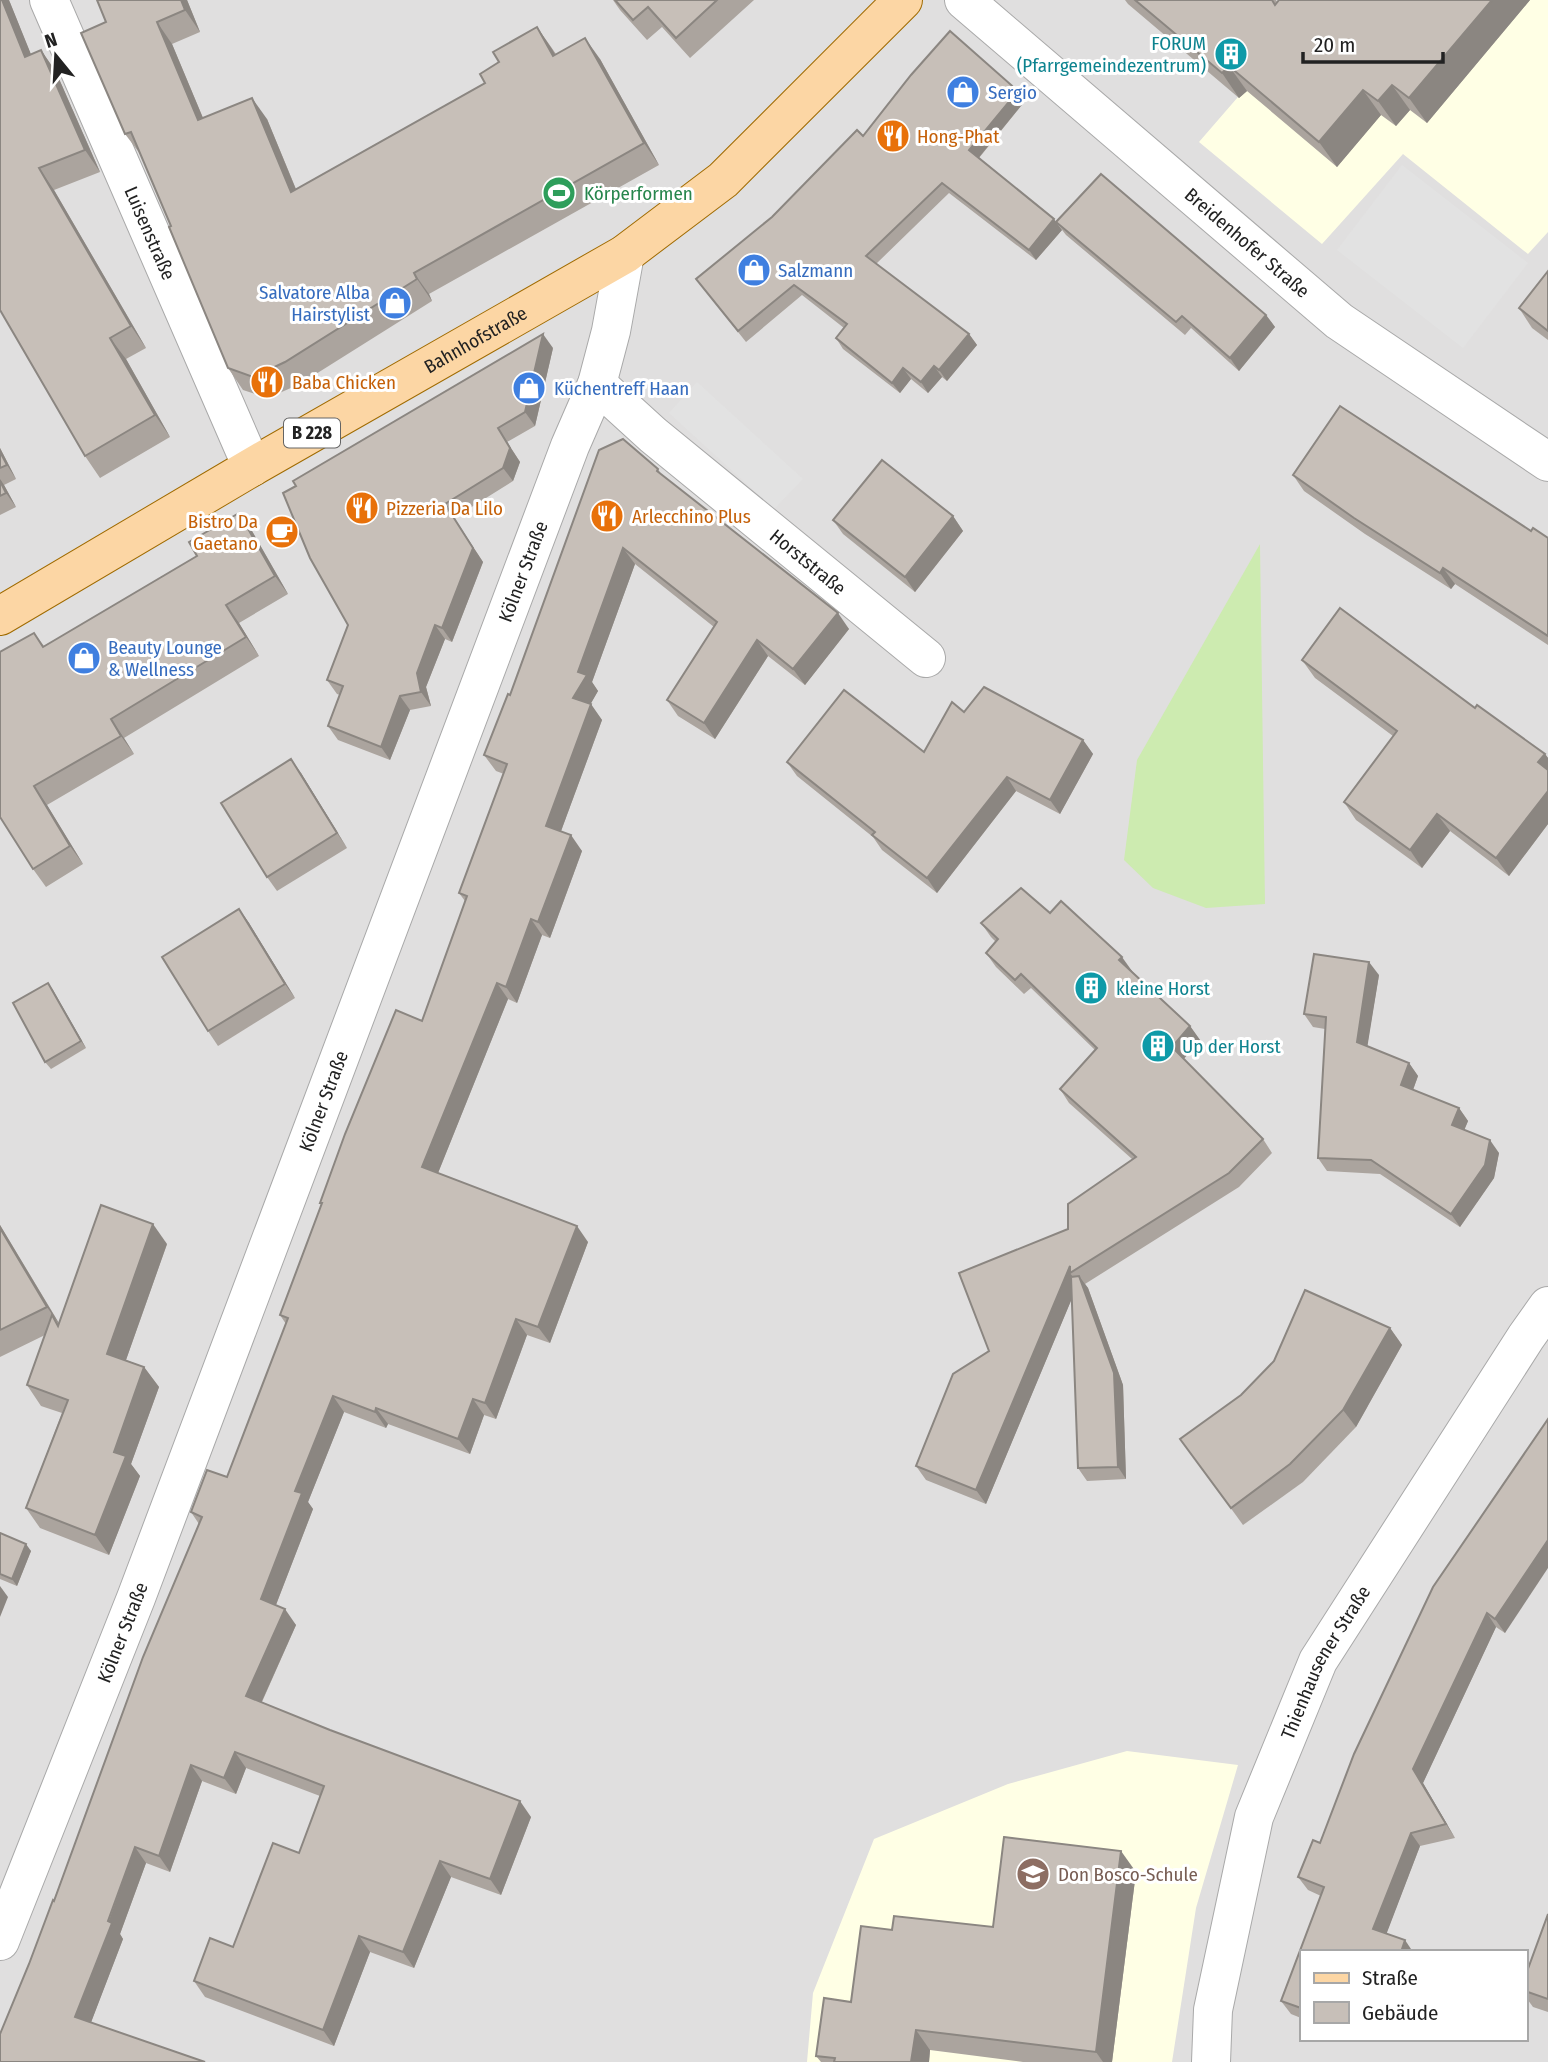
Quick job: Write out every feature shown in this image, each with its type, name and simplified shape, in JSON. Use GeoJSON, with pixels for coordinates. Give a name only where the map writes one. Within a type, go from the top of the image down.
{"type":"FeatureCollection","features":[{"type":"Feature","properties":{"kind":"main road","name":"Bahnhofstraße"},"geometry":{"type":"LineString","coordinates":[[0,616],[253,467],[625,254],[723,180],[903,0]]}},
{"type":"Feature","properties":{"kind":"street","name":"Luisenstraße"},"geometry":{"type":"LineString","coordinates":[[49,0],[253,467]]}},
{"type":"Feature","properties":{"kind":"street","name":"Breidenhofer Straße"},"geometry":{"type":"LineString","coordinates":[[964,0],[1339,321],[1548,461]]}},
{"type":"Feature","properties":{"kind":"street","name":"Kölner Straße"},"geometry":{"type":"LineString","coordinates":[[0,1941],[136,1598],[570,446],[597,384],[611,331],[625,254]]}},
{"type":"Feature","properties":{"kind":"street","name":"Horststraße"},"geometry":{"type":"LineString","coordinates":[[597,384],[653,435],[926,658]]}},
{"type":"Feature","properties":{"kind":"street","name":"Thienhausener Straße"},"geometry":{"type":"LineString","coordinates":[[1211,2062],[1213,2010],[1254,1817],[1318,1661],[1525,1337],[1548,1306]]}},
{"type":"Feature","properties":{"kind":"shaded area"},"geometry":{"type":"Polygon","coordinates":[[[0,0],[1548,0],[1548,2062],[0,2062],[0,0]]]}},
{"type":"Feature","properties":{"kind":"shaded area"},"geometry":{"type":"Polygon","coordinates":[[[1322,0],[1548,0],[1548,232],[1528,254],[1403,154],[1322,244],[1199,142],[1322,0]]]}},
{"type":"Feature","properties":{"kind":"shaded area"},"geometry":{"type":"Polygon","coordinates":[[[1402,165],[1528,263],[1463,348],[1337,250],[1402,165]]]}},
{"type":"Feature","properties":{"kind":"shaded area"},"geometry":{"type":"Polygon","coordinates":[[[697,382],[803,479],[774,509],[669,413],[697,382]]]}},
{"type":"Feature","properties":{"kind":"shaded area","name":"Don Bosco-Schule"},"geometry":{"type":"Polygon","coordinates":[[[1127,1751],[1238,1765],[1196,1908],[1172,2062],[807,2062],[813,1993],[874,1839],[1008,1784],[1127,1751]]]}},
{"type":"Feature","properties":{"kind":"green space"},"geometry":{"type":"Polygon","coordinates":[[[1260,544],[1265,904],[1206,908],[1153,888],[1124,860],[1137,760],[1260,544]]]}},
{"type":"Feature","properties":{"kind":"building"},"geometry":{"type":"Polygon","coordinates":[[[0,0],[25,57],[41,50],[85,150],[39,168],[131,326],[110,338],[155,415],[85,456],[0,310],[0,0]]]}},
{"type":"Feature","properties":{"kind":"building"},"geometry":{"type":"Polygon","coordinates":[[[97,0],[181,0],[185,10],[157,22],[198,120],[252,98],[291,192],[485,83],[480,74],[499,62],[493,52],[537,27],[553,56],[585,38],[644,143],[414,273],[417,279],[285,362],[253,377],[228,368],[131,132],[125,134],[81,33],[106,22],[97,0]]]}},
{"type":"Feature","properties":{"kind":"building"},"geometry":{"type":"Polygon","coordinates":[[[615,0],[717,0],[676,38],[648,7],[633,20],[615,0]]]}},
{"type":"Feature","properties":{"kind":"building"},"geometry":{"type":"Polygon","coordinates":[[[1135,0],[1272,0],[1275,5],[1279,0],[1492,0],[1409,98],[1392,85],[1378,101],[1363,90],[1319,142],[1229,66],[1222,73],[1135,0]]]}},
{"type":"Feature","properties":{"kind":"building"},"geometry":{"type":"Polygon","coordinates":[[[950,31],[1018,91],[969,150],[1054,219],[1029,250],[942,183],[866,256],[969,334],[939,370],[934,366],[921,382],[903,368],[892,383],[836,338],[847,324],[794,285],[738,331],[696,279],[772,217],[857,130],[863,136],[950,31]]]}},
{"type":"Feature","properties":{"kind":"building"},"geometry":{"type":"Polygon","coordinates":[[[1101,174],[1266,315],[1230,358],[1182,316],[1176,322],[1056,222],[1101,174]]]}},
{"type":"Feature","properties":{"kind":"building"},"geometry":{"type":"Polygon","coordinates":[[[1548,271],[1548,331],[1519,308],[1548,271]]]}},
{"type":"Feature","properties":{"kind":"building"},"geometry":{"type":"Polygon","coordinates":[[[543,334],[525,412],[498,428],[510,448],[503,468],[445,504],[473,548],[442,628],[435,625],[417,673],[421,692],[400,696],[381,747],[328,726],[343,686],[327,680],[348,625],[310,558],[283,493],[296,486],[293,481],[543,334]]]}},
{"type":"Feature","properties":{"kind":"building"},"geometry":{"type":"Polygon","coordinates":[[[1340,406],[1531,531],[1533,528],[1548,538],[1548,636],[1443,568],[1440,573],[1293,475],[1340,406]]]}},
{"type":"Feature","properties":{"kind":"building"},"geometry":{"type":"Polygon","coordinates":[[[623,439],[658,469],[657,471],[838,613],[793,669],[757,640],[704,723],[667,700],[717,622],[623,548],[578,672],[587,675],[573,698],[591,704],[546,826],[571,835],[538,922],[531,919],[506,987],[497,983],[422,1167],[577,1226],[538,1327],[516,1319],[485,1403],[473,1399],[458,1439],[376,1408],[375,1412],[333,1396],[295,1491],[302,1493],[261,1599],[285,1609],[246,1696],[520,1801],[490,1879],[440,1861],[403,1952],[359,1936],[323,2030],[194,1981],[210,1938],[233,1947],[273,1843],[299,1853],[324,1786],[235,1752],[224,1778],[191,1765],[159,1856],[135,1847],[108,1921],[112,1923],[75,2017],[205,2062],[0,2062],[0,2034],[54,1901],[143,1657],[202,1517],[191,1512],[207,1470],[227,1477],[288,1318],[280,1315],[320,1203],[396,1010],[422,1021],[467,896],[459,893],[507,764],[484,755],[508,694],[510,695],[599,450],[623,439]]]}},
{"type":"Feature","properties":{"kind":"building"},"geometry":{"type":"Polygon","coordinates":[[[0,452],[7,465],[0,468],[0,452]]]}},
{"type":"Feature","properties":{"kind":"building"},"geometry":{"type":"Polygon","coordinates":[[[882,460],[953,516],[905,577],[833,520],[882,460]]]}},
{"type":"Feature","properties":{"kind":"building"},"geometry":{"type":"Polygon","coordinates":[[[0,481],[6,493],[0,496],[0,481]]]}},
{"type":"Feature","properties":{"kind":"building"},"geometry":{"type":"Polygon","coordinates":[[[239,513],[275,576],[226,605],[246,637],[111,719],[121,736],[34,786],[70,846],[33,869],[0,817],[0,652],[34,633],[43,647],[197,556],[189,542],[239,513]]]}},
{"type":"Feature","properties":{"kind":"building"},"geometry":{"type":"Polygon","coordinates":[[[1340,608],[1475,708],[1477,705],[1545,754],[1538,762],[1548,770],[1548,791],[1496,858],[1437,814],[1410,850],[1344,802],[1397,731],[1302,660],[1340,608]]]}},
{"type":"Feature","properties":{"kind":"building"},"geometry":{"type":"Polygon","coordinates":[[[984,687],[1083,740],[1050,800],[1007,777],[927,878],[872,835],[875,832],[787,762],[844,690],[924,752],[952,702],[964,712],[984,687]]]}},
{"type":"Feature","properties":{"kind":"building"},"geometry":{"type":"Polygon","coordinates":[[[291,759],[337,833],[267,877],[221,803],[291,759]]]}},
{"type":"Feature","properties":{"kind":"building"},"geometry":{"type":"Polygon","coordinates":[[[1021,888],[1050,913],[1061,901],[1122,957],[1119,960],[1190,1026],[1172,1047],[1263,1139],[1229,1173],[1070,1273],[1070,1266],[976,1490],[916,1466],[953,1374],[989,1351],[959,1273],[1068,1229],[1068,1204],[1136,1157],[1060,1089],[1097,1048],[1021,974],[1015,980],[986,953],[998,939],[981,923],[1021,888]]]}},
{"type":"Feature","properties":{"kind":"building"},"geometry":{"type":"Polygon","coordinates":[[[239,909],[285,984],[208,1031],[162,957],[239,909]]]}},
{"type":"Feature","properties":{"kind":"building"},"geometry":{"type":"Polygon","coordinates":[[[1314,954],[1369,962],[1357,1042],[1409,1063],[1401,1085],[1459,1108],[1452,1125],[1490,1140],[1485,1165],[1451,1214],[1371,1160],[1318,1158],[1326,1017],[1304,1014],[1314,954]]]}},
{"type":"Feature","properties":{"kind":"building"},"geometry":{"type":"Polygon","coordinates":[[[48,983],[81,1041],[45,1062],[13,1003],[48,983]]]}},
{"type":"Feature","properties":{"kind":"building"},"geometry":{"type":"Polygon","coordinates":[[[101,1205],[153,1224],[107,1354],[144,1367],[114,1452],[126,1456],[95,1535],[26,1508],[68,1400],[27,1385],[52,1315],[58,1326],[101,1205]]]}},
{"type":"Feature","properties":{"kind":"building"},"geometry":{"type":"Polygon","coordinates":[[[0,1228],[47,1307],[0,1330],[0,1228]]]}},
{"type":"Feature","properties":{"kind":"building"},"geometry":{"type":"Polygon","coordinates":[[[1079,1276],[1114,1373],[1118,1467],[1078,1468],[1071,1277],[1079,1276]]]}},
{"type":"Feature","properties":{"kind":"building"},"geometry":{"type":"Polygon","coordinates":[[[1305,1290],[1390,1328],[1343,1410],[1290,1464],[1231,1508],[1180,1439],[1241,1395],[1274,1361],[1305,1290]]]}},
{"type":"Feature","properties":{"kind":"building"},"geometry":{"type":"Polygon","coordinates":[[[1548,1419],[1548,1540],[1495,1619],[1487,1613],[1413,1769],[1446,1824],[1411,1833],[1373,1929],[1405,1940],[1402,1950],[1300,1950],[1324,1887],[1298,1877],[1313,1840],[1320,1843],[1354,1754],[1433,1587],[1548,1419]]]}},
{"type":"Feature","properties":{"kind":"building"},"geometry":{"type":"Polygon","coordinates":[[[0,1533],[26,1544],[12,1579],[0,1574],[0,1533]]]}},
{"type":"Feature","properties":{"kind":"building"},"geometry":{"type":"Polygon","coordinates":[[[1004,1837],[1121,1851],[1096,2052],[916,2030],[911,2062],[834,2062],[835,2058],[816,2056],[824,1998],[851,2002],[861,1926],[892,1930],[894,1916],[993,1927],[1004,1837]]]}},
{"type":"Feature","properties":{"kind":"building"},"geometry":{"type":"Polygon","coordinates":[[[1548,1914],[1548,1999],[1527,1992],[1527,1972],[1548,1914]]]}},
{"type":"Feature","properties":{"kind":"building"},"geometry":{"type":"Polygon","coordinates":[[[1300,1951],[1300,2008],[1281,2001],[1300,1951]]]}},
{"type":"Feature","properties":{"kind":"place","name":"FORUM (Pfarrgemeindezentrum)"},"geometry":{"type":"Point","coordinates":[1231,54]}},
{"type":"Feature","properties":{"kind":"place","name":"Sergio"},"geometry":{"type":"Point","coordinates":[963,92]}},
{"type":"Feature","properties":{"kind":"place","name":"Hong-Phat"},"geometry":{"type":"Point","coordinates":[893,136]}},
{"type":"Feature","properties":{"kind":"place","name":"Körperformen"},"geometry":{"type":"Point","coordinates":[559,193]}},
{"type":"Feature","properties":{"kind":"place","name":"Salzmann"},"geometry":{"type":"Point","coordinates":[754,270]}},
{"type":"Feature","properties":{"kind":"place","name":"Salvatore Alba Hairstylist"},"geometry":{"type":"Point","coordinates":[395,303]}},
{"type":"Feature","properties":{"kind":"place","name":"Baba Chicken"},"geometry":{"type":"Point","coordinates":[267,382]}},
{"type":"Feature","properties":{"kind":"place","name":"Küchentreff Haan"},"geometry":{"type":"Point","coordinates":[529,388]}},
{"type":"Feature","properties":{"kind":"place","name":"Pizzeria Da Lilo"},"geometry":{"type":"Point","coordinates":[362,508]}},
{"type":"Feature","properties":{"kind":"place","name":"Arlecchino Plus"},"geometry":{"type":"Point","coordinates":[607,516]}},
{"type":"Feature","properties":{"kind":"place","name":"Bistro Da Gaetano"},"geometry":{"type":"Point","coordinates":[282,532]}},
{"type":"Feature","properties":{"kind":"place","name":"Beauty Lounge & Wellness"},"geometry":{"type":"Point","coordinates":[84,658]}},
{"type":"Feature","properties":{"kind":"place","name":"kleine Horst"},"geometry":{"type":"Point","coordinates":[1091,988]}},
{"type":"Feature","properties":{"kind":"place","name":"Up der Horst"},"geometry":{"type":"Point","coordinates":[1158,1046]}},
{"type":"Feature","properties":{"kind":"place","name":"Don Bosco-Schule"},"geometry":{"type":"Point","coordinates":[1033,1874]}}]}
